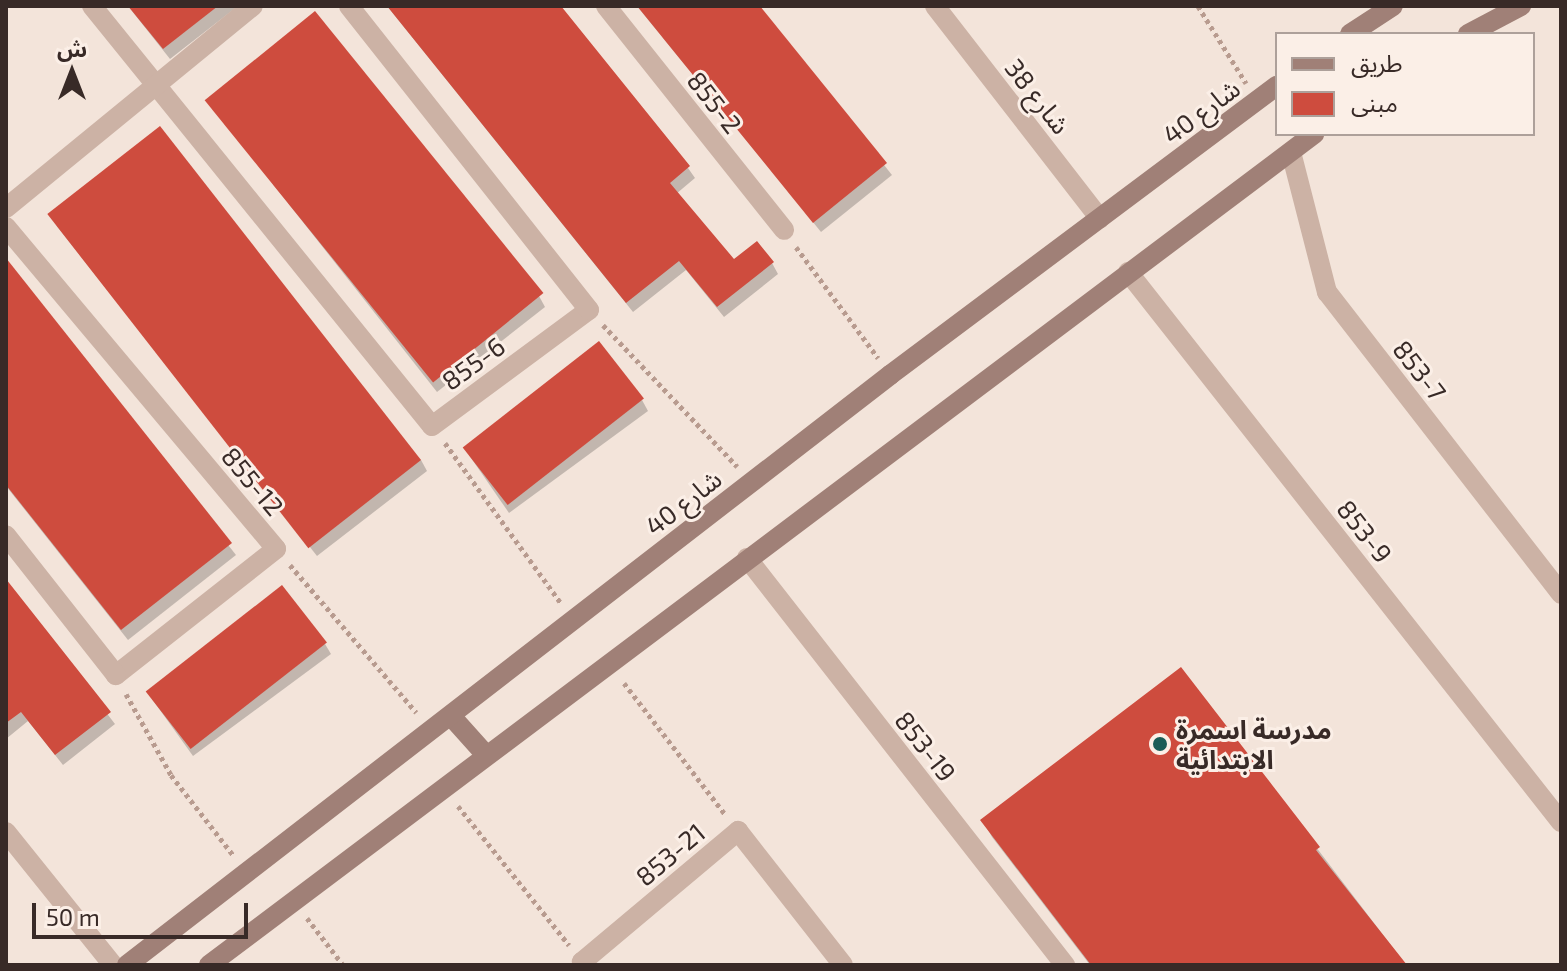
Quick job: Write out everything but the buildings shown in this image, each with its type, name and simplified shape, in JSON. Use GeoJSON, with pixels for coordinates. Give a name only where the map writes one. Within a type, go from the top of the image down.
{"type":"FeatureCollection","features":[{"type":"Feature","properties":{"kind":"main road"},"geometry":{"type":"LineString","coordinates":[[1363,31],[1393,6]]}},
{"type":"Feature","properties":{"kind":"main road"},"geometry":{"type":"LineString","coordinates":[[1472,32],[1521,6]]}},
{"type":"Feature","properties":{"kind":"main road","name":"شارع 40"},"geometry":{"type":"LineString","coordinates":[[127,965],[751,481],[1275,88]]}},
{"type":"Feature","properties":{"kind":"main road"},"geometry":{"type":"LineString","coordinates":[[209,965],[1311,136]]}},
{"type":"Feature","properties":{"kind":"main road"},"geometry":{"type":"LineString","coordinates":[[451,716],[486,755]]}},
{"type":"Feature","properties":{"kind":"street","name":"855-6"},"geometry":{"type":"LineString","coordinates":[[92,6],[432,426],[589,310]]}},
{"type":"Feature","properties":{"kind":"street"},"geometry":{"type":"LineString","coordinates":[[6,208],[154,83],[253,6]]}},
{"type":"Feature","properties":{"kind":"street"},"geometry":{"type":"LineString","coordinates":[[349,6],[589,310]]}},
{"type":"Feature","properties":{"kind":"street","name":"855-2"},"geometry":{"type":"LineString","coordinates":[[606,6],[784,230]]}},
{"type":"Feature","properties":{"kind":"street","name":"شارع 38"},"geometry":{"type":"LineString","coordinates":[[935,6],[1100,219]]}},
{"type":"Feature","properties":{"kind":"street","name":"853-7"},"geometry":{"type":"LineString","coordinates":[[1291,152],[1327,292],[1561,594]]}},
{"type":"Feature","properties":{"kind":"street","name":"855-12"},"geometry":{"type":"LineString","coordinates":[[6,227],[276,549],[116,675]]}},
{"type":"Feature","properties":{"kind":"street","name":"853-9"},"geometry":{"type":"LineString","coordinates":[[1128,272],[1561,822]]}},
{"type":"Feature","properties":{"kind":"street"},"geometry":{"type":"LineString","coordinates":[[6,535],[116,675]]}},
{"type":"Feature","properties":{"kind":"street","name":"853-19"},"geometry":{"type":"LineString","coordinates":[[747,558],[1065,965]]}},
{"type":"Feature","properties":{"kind":"street","name":"853-21"},"geometry":{"type":"LineString","coordinates":[[583,963],[738,831],[843,965]]}},
{"type":"Feature","properties":{"kind":"street"},"geometry":{"type":"LineString","coordinates":[[6,832],[113,965]]}},
{"type":"Feature","properties":{"kind":"path"},"geometry":{"type":"LineString","coordinates":[[1198,6],[1257,101]]}},
{"type":"Feature","properties":{"kind":"path"},"geometry":{"type":"LineString","coordinates":[[784,230],[890,375]]}},
{"type":"Feature","properties":{"kind":"path"},"geometry":{"type":"LineString","coordinates":[[589,310],[751,481]]}},
{"type":"Feature","properties":{"kind":"path"},"geometry":{"type":"LineString","coordinates":[[432,426],[574,621]]}},
{"type":"Feature","properties":{"kind":"path"},"geometry":{"type":"LineString","coordinates":[[276,549],[431,730]]}},
{"type":"Feature","properties":{"kind":"path"},"geometry":{"type":"LineString","coordinates":[[609,663],[738,831]]}},
{"type":"Feature","properties":{"kind":"path"},"geometry":{"type":"LineString","coordinates":[[116,675],[171,775],[248,874]]}},
{"type":"Feature","properties":{"kind":"path"},"geometry":{"type":"LineString","coordinates":[[443,788],[583,963]]}},
{"type":"Feature","properties":{"kind":"path"},"geometry":{"type":"LineString","coordinates":[[294,900],[343,965]]}},
{"type":"Feature","properties":{"kind":"place","name":"مدرسة اسمرة الابتدائية"},"geometry":{"type":"Point","coordinates":[1160,744]}}]}
